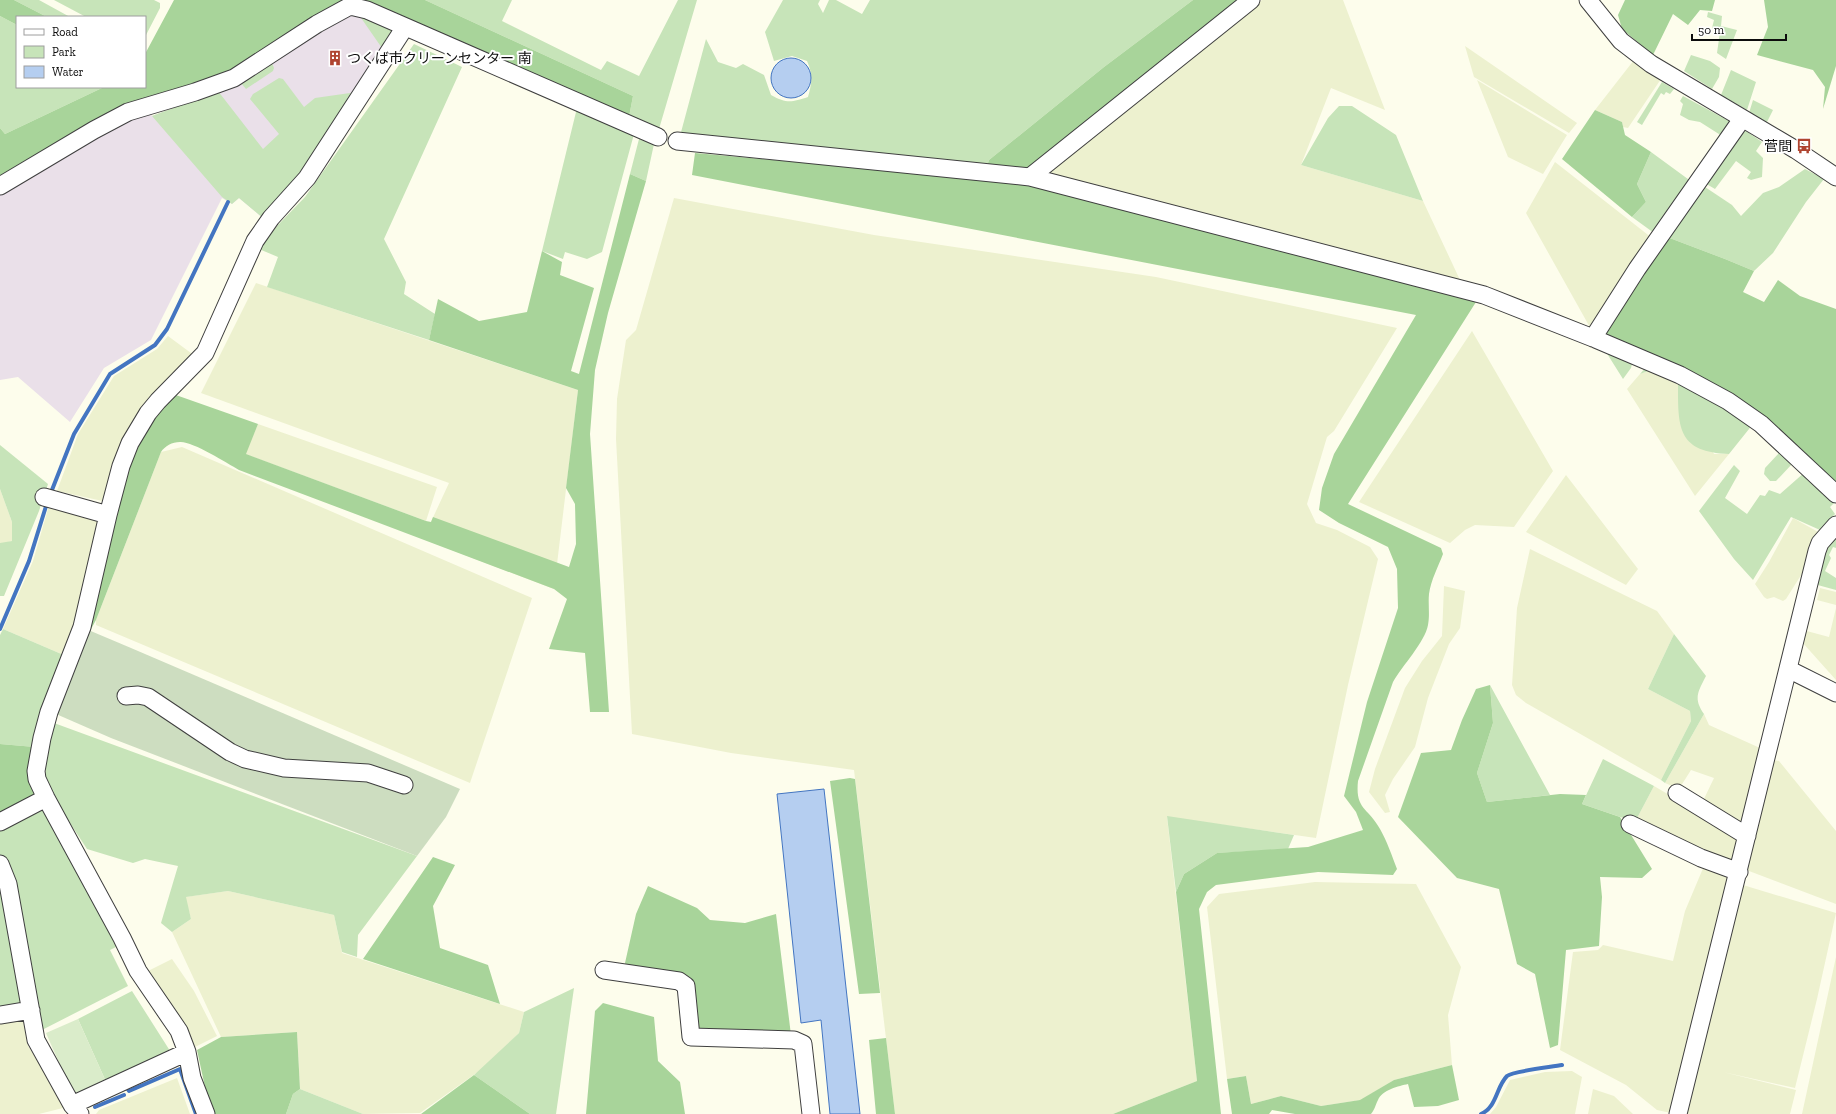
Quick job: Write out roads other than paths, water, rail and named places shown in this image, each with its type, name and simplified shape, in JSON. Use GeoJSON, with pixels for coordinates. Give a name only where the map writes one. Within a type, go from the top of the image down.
{"type":"FeatureCollection","features":[{"type":"Feature","properties":{"kind":"street"},"geometry":{"type":"LineString","coordinates":[[1030,177],[1251,0]]}},
{"type":"Feature","properties":{"kind":"street"},"geometry":{"type":"LineString","coordinates":[[1588,0],[1621,41],[1651,64],[1796,150],[1836,176]]}},
{"type":"Feature","properties":{"kind":"street"},"geometry":{"type":"LineString","coordinates":[[0,186],[94,130],[128,112],[195,92],[234,78],[317,24],[350,6],[367,10],[658,137]]}},
{"type":"Feature","properties":{"kind":"street"},"geometry":{"type":"LineString","coordinates":[[206,1114],[192,1078],[187,1052],[179,1031],[138,971],[46,798],[36,771],[42,738],[49,712],[82,627],[108,515],[121,466],[130,443],[141,424],[158,401],[205,353],[255,241],[271,218],[307,178],[405,27]]}},
{"type":"Feature","properties":{"kind":"street"},"geometry":{"type":"LineString","coordinates":[[1593,338],[1637,270],[1742,119]]}},
{"type":"Feature","properties":{"kind":"street"},"geometry":{"type":"LineString","coordinates":[[677,141],[1030,177],[1475,293],[1593,338],[1680,375],[1728,401],[1761,424],[1836,494]]}},
{"type":"Feature","properties":{"kind":"street"},"geometry":{"type":"LineString","coordinates":[[48,498],[108,515]]}},
{"type":"Feature","properties":{"kind":"street"},"geometry":{"type":"LineString","coordinates":[[1678,1114],[1739,872],[1818,547],[1836,525]]}},
{"type":"Feature","properties":{"kind":"street"},"geometry":{"type":"LineString","coordinates":[[1788,669],[1836,693]]}},
{"type":"Feature","properties":{"kind":"street"},"geometry":{"type":"LineString","coordinates":[[126,696],[138,695],[148,698],[230,752],[245,759],[284,768],[368,773],[381,776],[404,785]]}},
{"type":"Feature","properties":{"kind":"street"},"geometry":{"type":"LineString","coordinates":[[1677,793],[1747,836]]}},
{"type":"Feature","properties":{"kind":"street"},"geometry":{"type":"LineString","coordinates":[[0,822],[46,798]]}},
{"type":"Feature","properties":{"kind":"street"},"geometry":{"type":"LineString","coordinates":[[1630,824],[1701,858],[1739,872]]}},
{"type":"Feature","properties":{"kind":"street"},"geometry":{"type":"LineString","coordinates":[[0,864],[8,884],[36,1040],[76,1110],[187,1052]]}},
{"type":"Feature","properties":{"kind":"street"},"geometry":{"type":"LineString","coordinates":[[604,970],[679,981],[686,986],[692,1037],[794,1040],[803,1044],[812,1114]]}},
{"type":"Feature","properties":{"kind":"street"},"geometry":{"type":"LineString","coordinates":[[0,1015],[31,1010]]}},
{"type":"Feature","properties":{"kind":"water"},"geometry":{"type":"Polygon","coordinates":[[[795,58],[802,61],[808,67],[811,78],[810,86],[802,95],[795,98],[787,98],[780,95],[772,86],[771,74],[774,67],[783,59],[795,58]]]}},
{"type":"Feature","properties":{"kind":"water"},"geometry":{"type":"Polygon","coordinates":[[[824,789],[860,1114],[830,1114],[821,1020],[801,1023],[777,794],[824,789]]]}},
{"type":"Feature","properties":{"kind":"waterway"},"geometry":{"type":"LineString","coordinates":[[50,495],[74,434],[110,374],[155,345],[167,329],[228,202]]}},
{"type":"Feature","properties":{"kind":"waterway"},"geometry":{"type":"LineString","coordinates":[[0,629],[29,561],[47,503]]}},
{"type":"Feature","properties":{"kind":"waterway"},"geometry":{"type":"LineString","coordinates":[[1481,1114],[1490,1107],[1507,1076],[1524,1071],[1562,1065]]}},
{"type":"Feature","properties":{"kind":"waterway"},"geometry":{"type":"LineString","coordinates":[[127,1088],[129,1091],[180,1069],[196,1114]]}},
{"type":"Feature","properties":{"kind":"waterway"},"geometry":{"type":"LineString","coordinates":[[95,1107],[124,1095]]}},
{"type":"Feature","properties":{"kind":"place","name":"つくば市クリーンセンター 南"},"geometry":{"type":"Point","coordinates":[335,58]}},
{"type":"Feature","properties":{"kind":"place","name":"菅間"},"geometry":{"type":"Point","coordinates":[1804,146]}}]}
